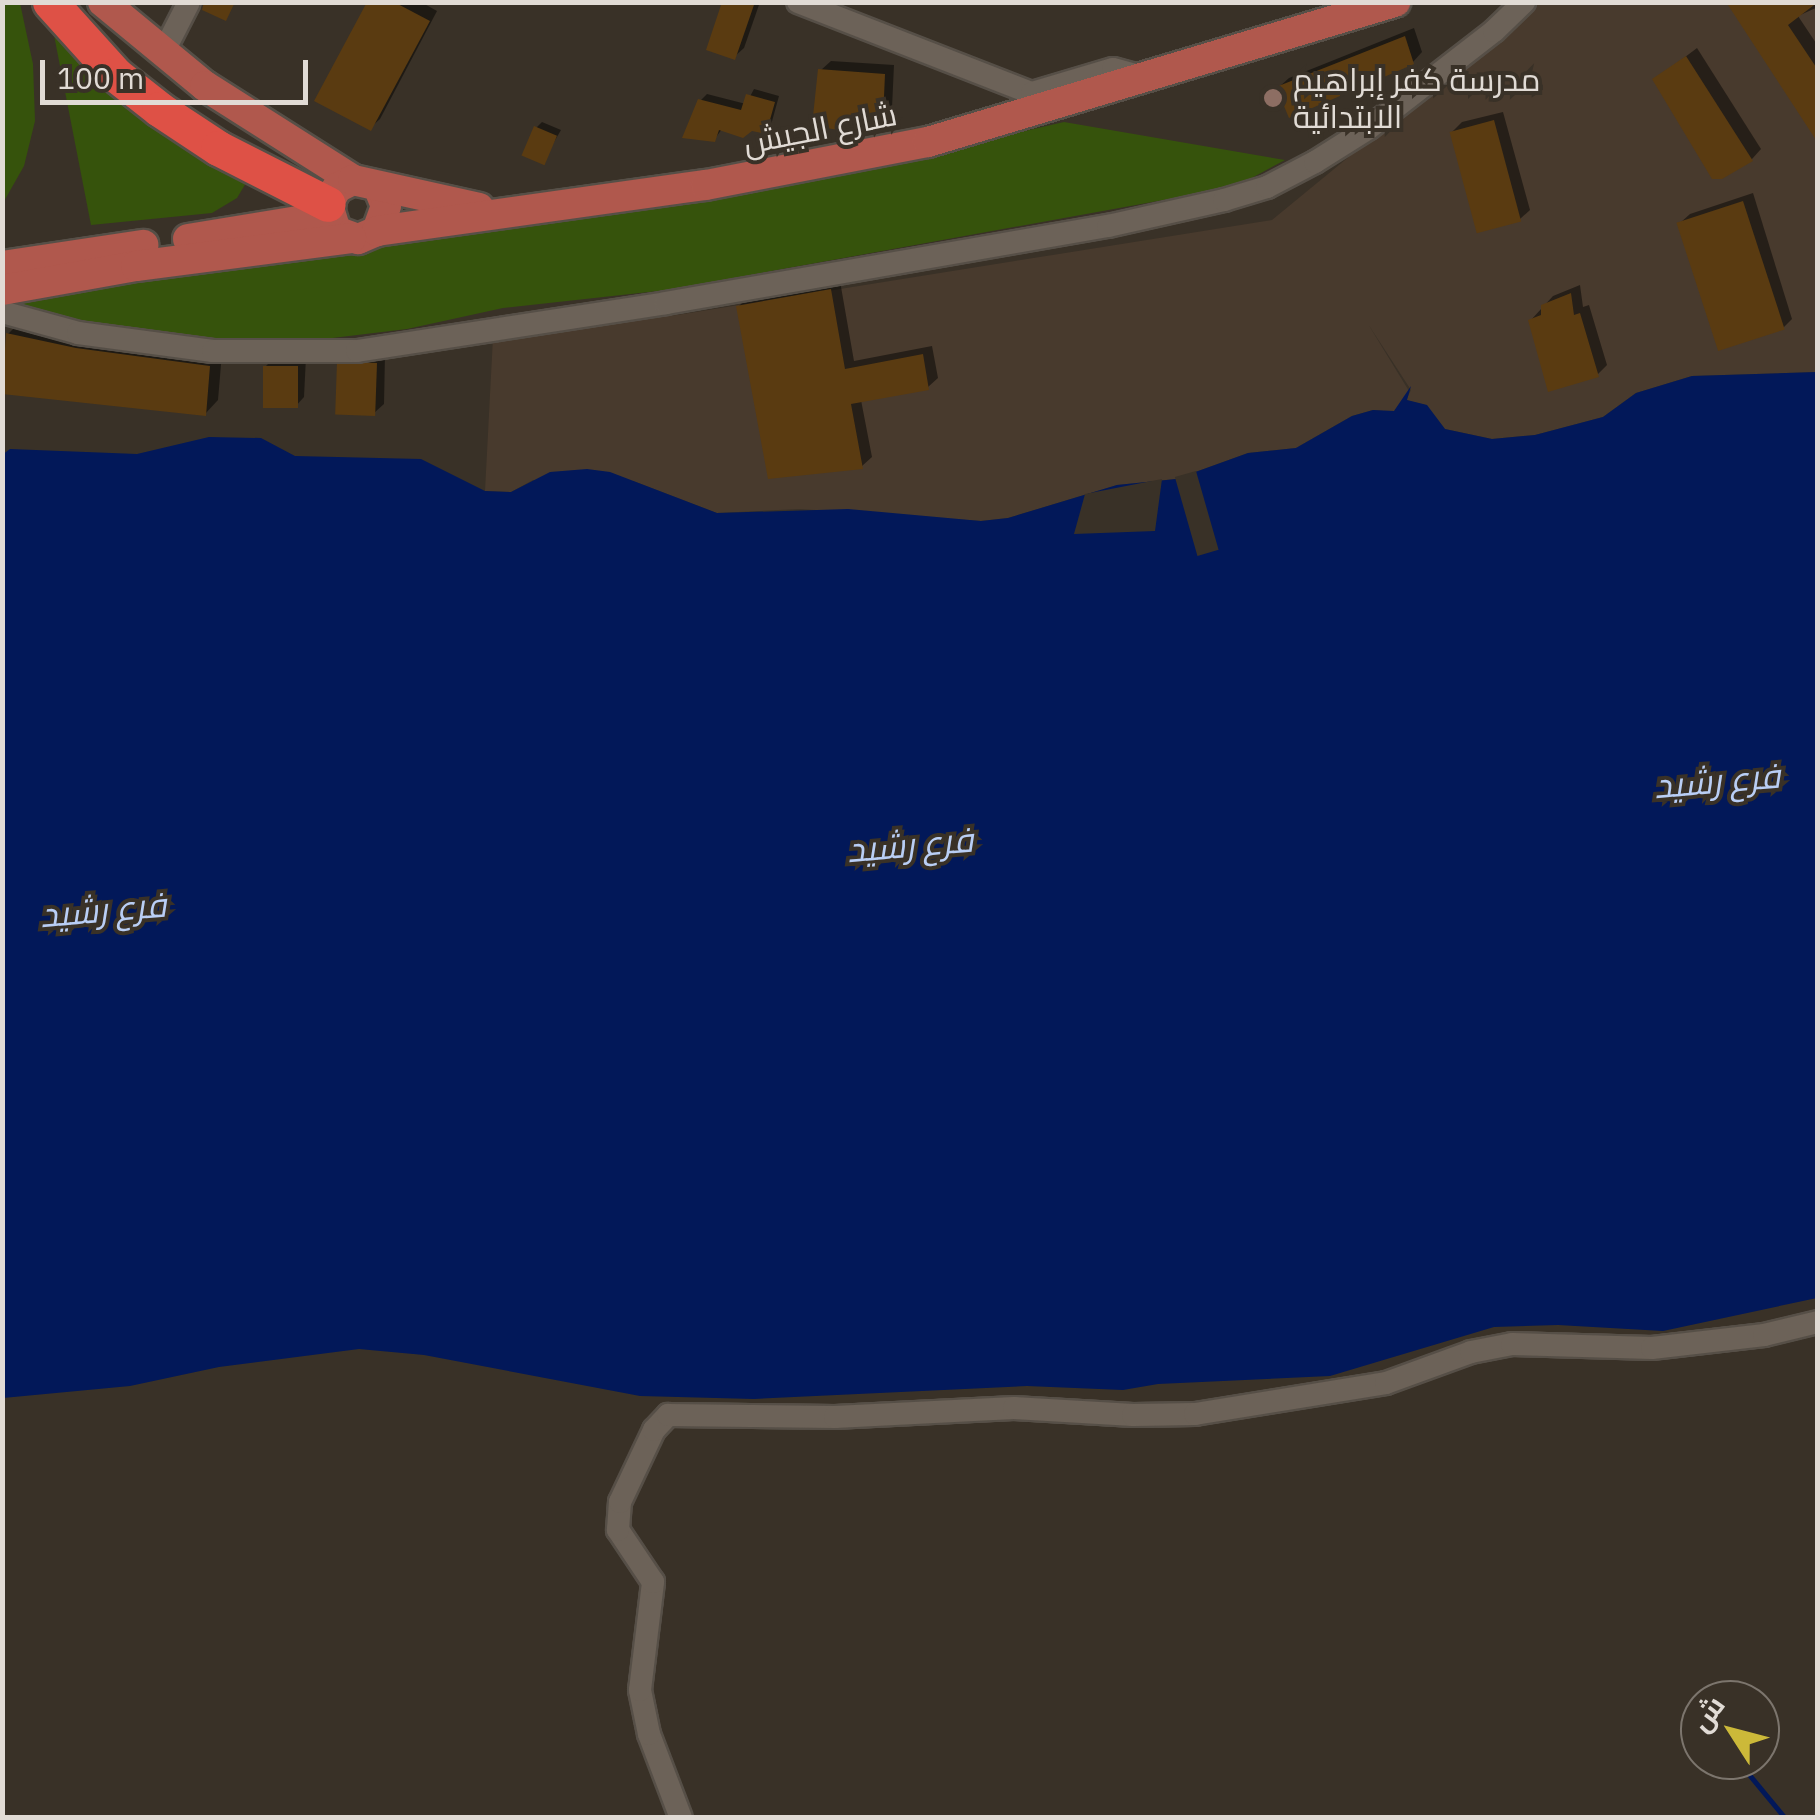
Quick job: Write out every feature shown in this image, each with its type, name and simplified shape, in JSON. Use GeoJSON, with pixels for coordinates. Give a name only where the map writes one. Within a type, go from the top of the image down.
{"type":"FeatureCollection","features":[{"type":"Feature","properties":{"kind":"highway"},"geometry":{"type":"LineString","coordinates":[[50,2],[137,93],[188,130],[264,173],[347,197]]}},
{"type":"Feature","properties":{"kind":"main road"},"geometry":{"type":"LineString","coordinates":[[103,2],[162,55],[347,197],[386,206],[364,235],[336,230],[347,197]]}},
{"type":"Feature","properties":{"kind":"main road","name":"شارع الجيش"},"geometry":{"type":"LineString","coordinates":[[2,290],[136,266],[818,166],[928,142],[1396,2]]}},
{"type":"Feature","properties":{"kind":"main road"},"geometry":{"type":"LineString","coordinates":[[252,228],[267,207],[269,190],[264,173]]}},
{"type":"Feature","properties":{"kind":"main road","name":"شارع الجيش"},"geometry":{"type":"LineString","coordinates":[[2,266],[252,228],[347,197],[502,212]]}},
{"type":"Feature","properties":{"kind":"street"},"geometry":{"type":"LineString","coordinates":[[162,55],[190,2]]}},
{"type":"Feature","properties":{"kind":"street"},"geometry":{"type":"LineString","coordinates":[[798,2],[1032,93],[1113,69],[1144,77]]}},
{"type":"Feature","properties":{"kind":"street"},"geometry":{"type":"LineString","coordinates":[[2,312],[78,333],[213,351],[356,351],[666,303],[1108,226],[1224,200],[1267,186],[1315,162],[1369,128],[1494,32],[1524,2]]}},
{"type":"Feature","properties":{"kind":"street"},"geometry":{"type":"LineString","coordinates":[[681,1818],[650,1734],[640,1690],[653,1582],[618,1530],[620,1502],[654,1430],[668,1415],[835,1417],[1014,1408],[1195,1414],[1386,1383],[1471,1352],[1512,1344],[1652,1348],[1764,1334],[1818,1322]]}},
{"type":"Feature","properties":{"kind":"shaded area"},"geometry":{"type":"Polygon","coordinates":[[[1536,3],[1817,3],[1817,372],[1692,376],[1636,393],[1603,417],[1535,435],[1492,439],[1445,429],[1426,405],[1406,400],[1411,390],[1368,324],[1409,391],[1394,412],[1373,410],[1352,416],[1296,448],[1248,453],[1176,479],[1117,485],[1008,518],[981,521],[800,509],[717,513],[633,481],[533,480],[511,492],[485,491],[493,337],[511,328],[677,315],[1272,220],[1536,3]]]}},
{"type":"Feature","properties":{"kind":"green space"},"geometry":{"type":"Polygon","coordinates":[[[3,2],[20,3],[33,64],[35,121],[24,166],[3,203],[3,2]]]}},
{"type":"Feature","properties":{"kind":"green space"},"geometry":{"type":"Polygon","coordinates":[[[53,30],[229,166],[246,183],[237,198],[212,213],[91,225],[53,30]]]}},
{"type":"Feature","properties":{"kind":"green space"},"geometry":{"type":"Polygon","coordinates":[[[1064,122],[1285,160],[1235,187],[667,290],[503,308],[407,329],[324,339],[120,339],[3,304],[183,271],[893,161],[1064,122]]]}},
{"type":"Feature","properties":{"kind":"water","name":"فرع رشيد"},"geometry":{"type":"Polygon","coordinates":[[[1817,372],[1817,1298],[1663,1331],[1558,1325],[1494,1327],[1330,1376],[1158,1384],[1123,1390],[1027,1386],[754,1399],[640,1396],[424,1355],[359,1349],[219,1367],[130,1386],[3,1398],[2,455],[10,449],[137,454],[209,437],[261,438],[295,456],[421,459],[485,491],[511,492],[550,472],[587,469],[610,472],[717,513],[848,509],[981,521],[1008,518],[1117,485],[1176,479],[1248,453],[1296,448],[1352,416],[1373,410],[1394,411],[1411,386],[1407,400],[1427,405],[1445,429],[1492,439],[1535,435],[1603,417],[1636,393],[1692,376],[1817,372]]]}},
{"type":"Feature","properties":{"kind":"pier"},"geometry":{"type":"Polygon","coordinates":[[[1196,471],[1219,550],[1197,556],[1175,477],[1196,471]]]}},
{"type":"Feature","properties":{"kind":"pier"},"geometry":{"type":"Polygon","coordinates":[[[1162,479],[1155,531],[1074,534],[1085,494],[1162,479]]]}},
{"type":"Feature","properties":{"kind":"building"},"geometry":{"type":"Polygon","coordinates":[[[204,2],[235,2],[226,21],[202,10],[204,2]]]}},
{"type":"Feature","properties":{"kind":"building"},"geometry":{"type":"Polygon","coordinates":[[[367,2],[394,2],[430,21],[371,131],[314,101],[367,2]]]}},
{"type":"Feature","properties":{"kind":"building"},"geometry":{"type":"Polygon","coordinates":[[[722,2],[755,2],[735,60],[706,50],[722,2]]]}},
{"type":"Feature","properties":{"kind":"building"},"geometry":{"type":"Polygon","coordinates":[[[1726,2],[1818,2],[1788,25],[1818,70],[1818,143],[1726,2]]]}},
{"type":"Feature","properties":{"kind":"building"},"geometry":{"type":"Polygon","coordinates":[[[1405,36],[1414,64],[1289,118],[1276,87],[1405,36]]]}},
{"type":"Feature","properties":{"kind":"building"},"geometry":{"type":"Polygon","coordinates":[[[1686,56],[1753,161],[1722,179],[1712,179],[1652,79],[1686,56]]]}},
{"type":"Feature","properties":{"kind":"building"},"geometry":{"type":"Polygon","coordinates":[[[818,69],[885,74],[883,120],[840,119],[839,130],[812,126],[818,69]]]}},
{"type":"Feature","properties":{"kind":"building"},"geometry":{"type":"Polygon","coordinates":[[[746,94],[775,102],[766,134],[752,131],[743,138],[719,130],[715,142],[682,138],[698,99],[741,110],[746,94]]]}},
{"type":"Feature","properties":{"kind":"building"},"geometry":{"type":"Polygon","coordinates":[[[1494,120],[1521,221],[1477,233],[1450,132],[1494,120]]]}},
{"type":"Feature","properties":{"kind":"building"},"geometry":{"type":"Polygon","coordinates":[[[534,126],[557,136],[545,165],[521,155],[534,126]]]}},
{"type":"Feature","properties":{"kind":"building"},"geometry":{"type":"Polygon","coordinates":[[[1743,201],[1785,329],[1718,351],[1676,223],[1743,201]]]}},
{"type":"Feature","properties":{"kind":"building"},"geometry":{"type":"Polygon","coordinates":[[[831,289],[845,369],[923,354],[929,390],[851,404],[863,469],[768,479],[736,306],[831,289]]]}},
{"type":"Feature","properties":{"kind":"building"},"geometry":{"type":"Polygon","coordinates":[[[1571,293],[1574,315],[1580,313],[1599,377],[1548,392],[1528,320],[1541,315],[1541,305],[1571,293]]]}},
{"type":"Feature","properties":{"kind":"building"},"geometry":{"type":"Polygon","coordinates":[[[6,333],[76,348],[210,366],[206,416],[2,394],[6,333]]]}},
{"type":"Feature","properties":{"kind":"building"},"geometry":{"type":"Polygon","coordinates":[[[337,362],[377,363],[375,416],[335,415],[337,362]]]}},
{"type":"Feature","properties":{"kind":"building"},"geometry":{"type":"Polygon","coordinates":[[[263,366],[298,366],[298,408],[263,408],[263,366]]]}},
{"type":"Feature","properties":{"kind":"waterway"},"geometry":{"type":"LineString","coordinates":[[1754,1780],[1785,1818]]}},
{"type":"Feature","properties":{"kind":"place","name":"مدرسة كفر إبراهيم الابتدائية"},"geometry":{"type":"Point","coordinates":[1273,98]}}]}
